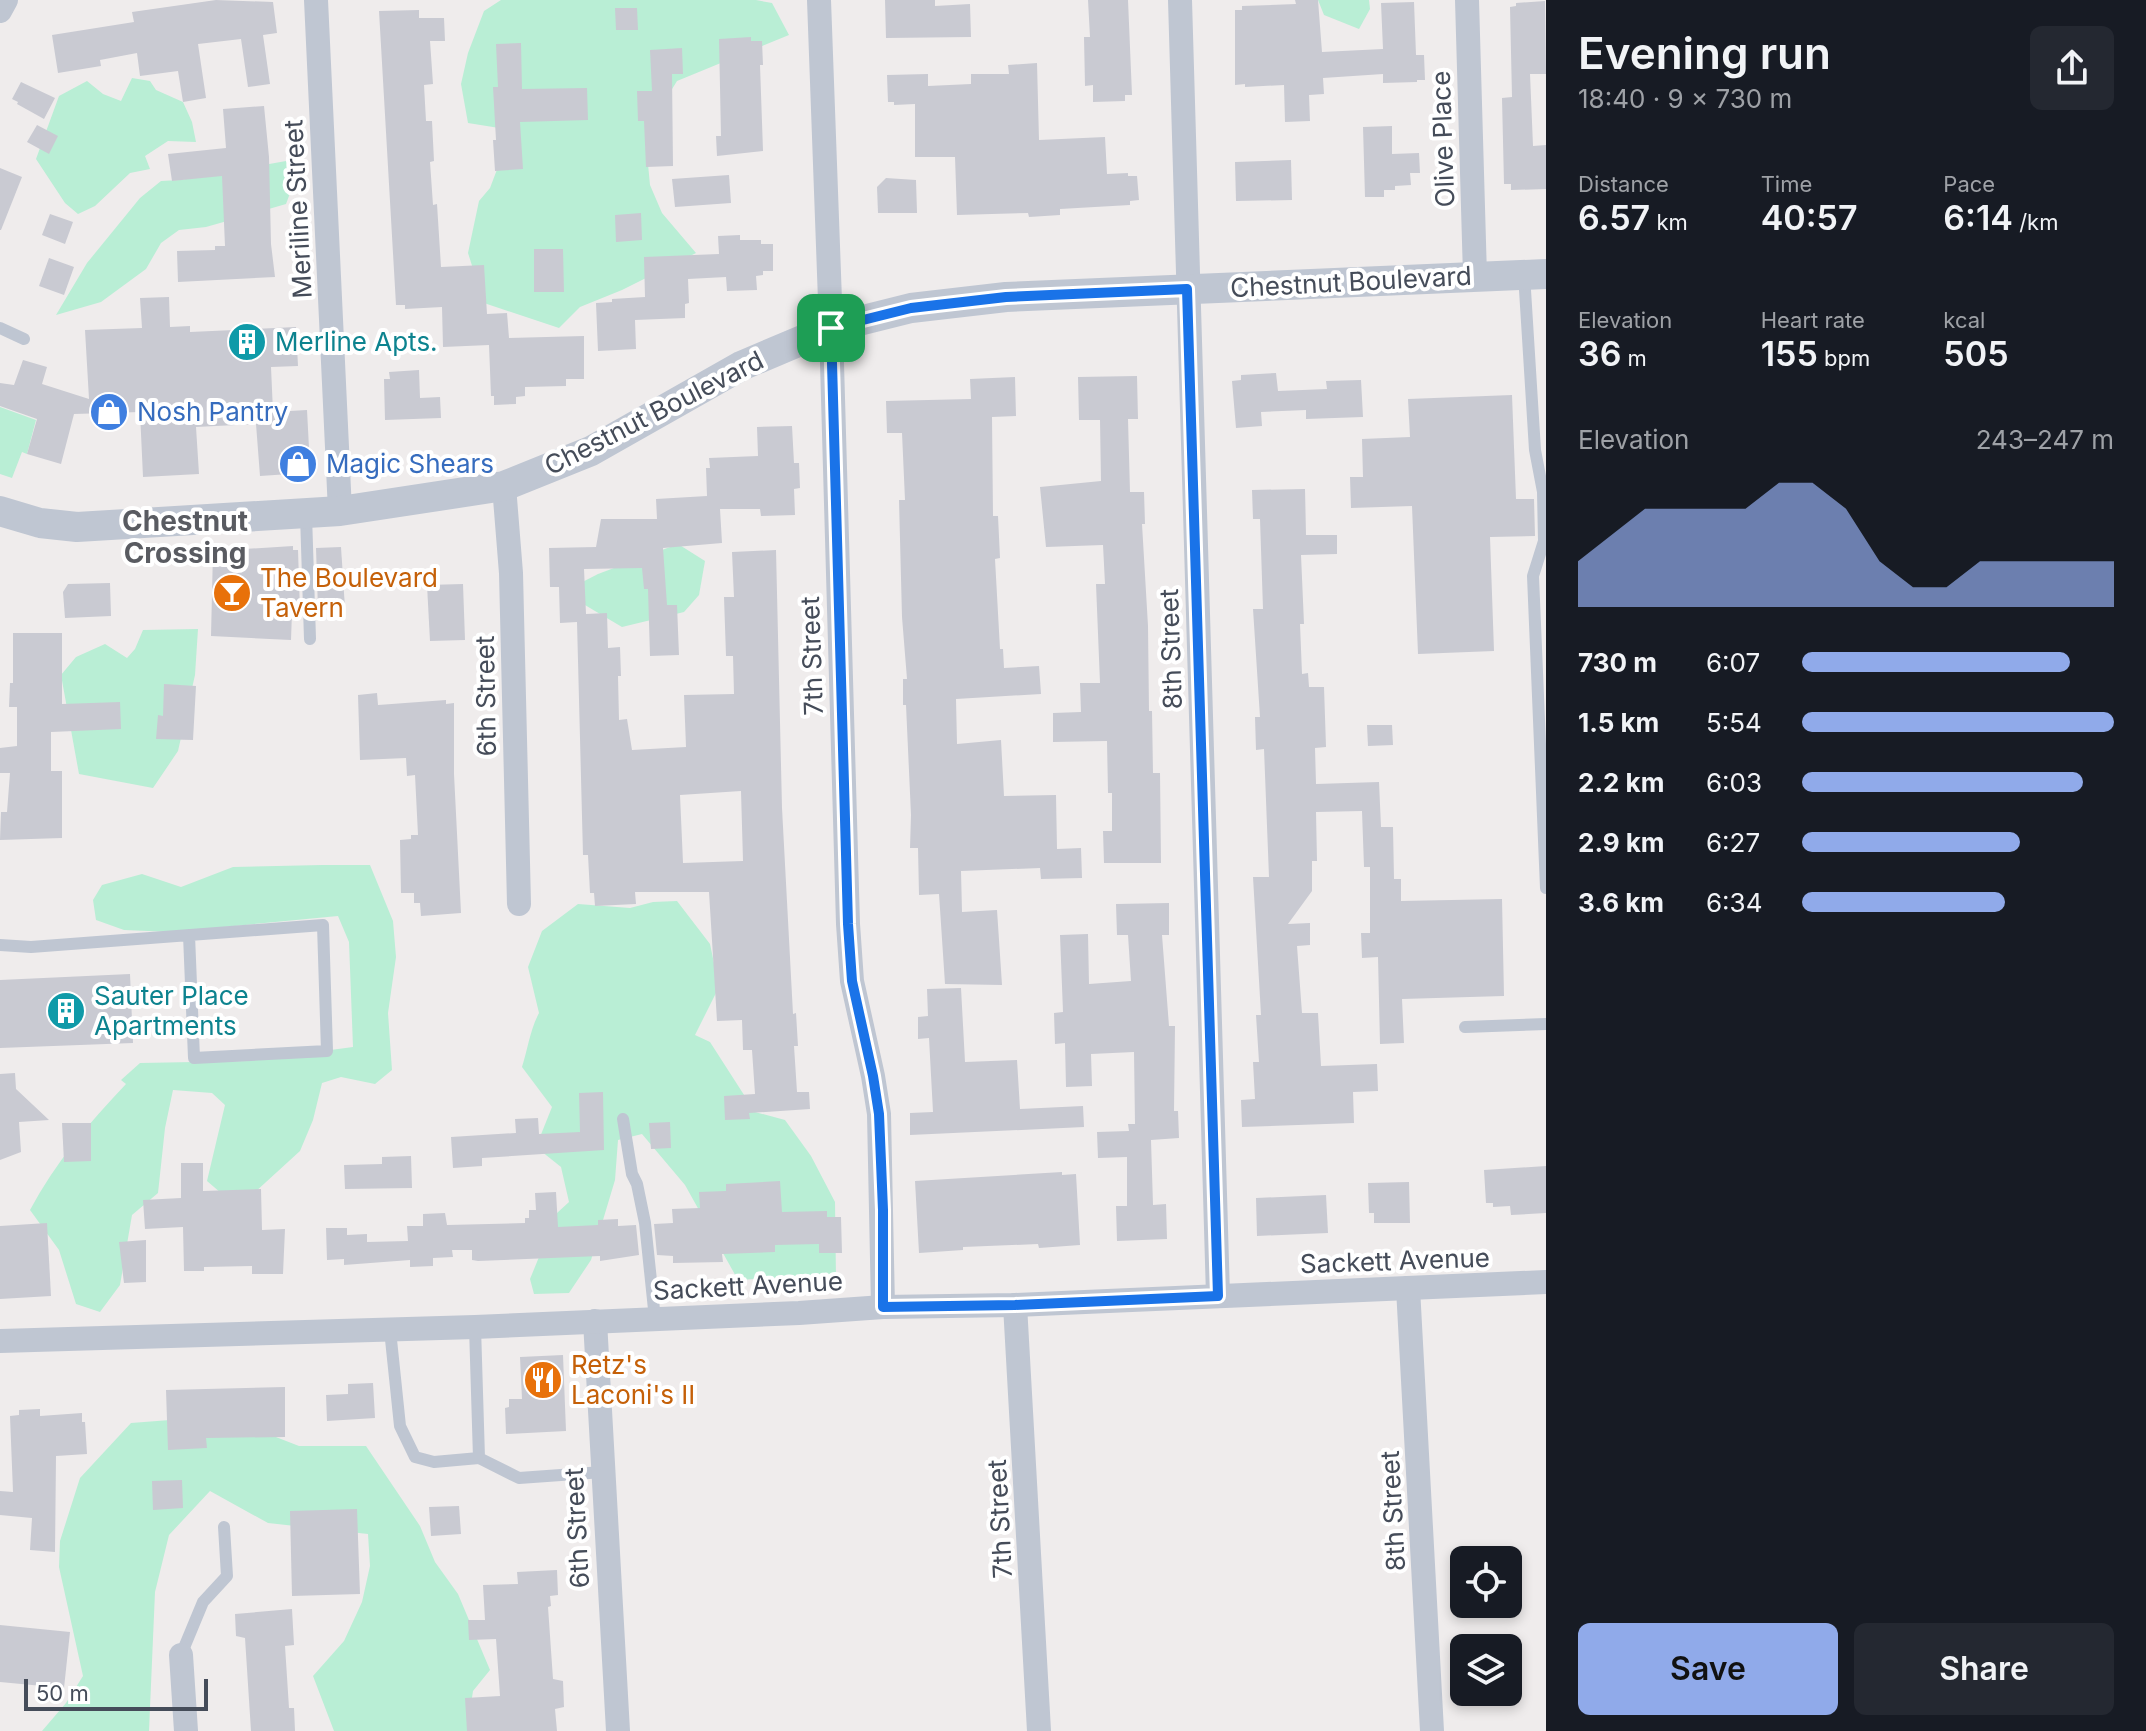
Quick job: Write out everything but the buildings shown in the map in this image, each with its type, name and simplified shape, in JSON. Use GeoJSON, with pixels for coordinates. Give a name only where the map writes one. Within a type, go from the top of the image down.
{"type":"FeatureCollection","features":[{"type":"Feature","properties":{"kind":"street"},"geometry":{"type":"LineString","coordinates":[[0,11],[6,0]]}},
{"type":"Feature","properties":{"kind":"street","name":"Meriline Street"},"geometry":{"type":"LineString","coordinates":[[316,0],[340,511]]}},
{"type":"Feature","properties":{"kind":"street","name":"7th Street"},"geometry":{"type":"LineString","coordinates":[[819,0],[848,924],[852,981],[879,1114],[883,1307]]}},
{"type":"Feature","properties":{"kind":"street","name":"8th Street"},"geometry":{"type":"LineString","coordinates":[[1180,0],[1218,1296]]}},
{"type":"Feature","properties":{"kind":"street","name":"Olive Place"},"geometry":{"type":"LineString","coordinates":[[1467,0],[1475,276]]}},
{"type":"Feature","properties":{"kind":"street","name":"Chestnut Boulevard"},"geometry":{"type":"LineString","coordinates":[[0,511],[40,523],[77,527],[340,511],[504,486],[591,451],[741,366],[831,328],[911,308],[1006,297],[1535,274]]}},
{"type":"Feature","properties":{"kind":"street","name":"6th Street"},"geometry":{"type":"LineString","coordinates":[[504,486],[511,573],[519,904]]}},
{"type":"Feature","properties":{"kind":"street","name":"Sackett Avenue"},"geometry":{"type":"LineString","coordinates":[[0,1341],[475,1327],[883,1307],[1015,1305],[1546,1282]]}},
{"type":"Feature","properties":{"kind":"street","name":"8th Street"},"geometry":{"type":"LineString","coordinates":[[1408,1288],[1432,1731]]}},
{"type":"Feature","properties":{"kind":"street","name":"7th Street"},"geometry":{"type":"LineString","coordinates":[[1015,1305],[1039,1731]]}},
{"type":"Feature","properties":{"kind":"street","name":"6th Street"},"geometry":{"type":"LineString","coordinates":[[595,1321],[618,1731]]}},
{"type":"Feature","properties":{"kind":"street"},"geometry":{"type":"LineString","coordinates":[[181,1655],[186,1731]]}},
{"type":"Feature","properties":{"kind":"lane"},"geometry":{"type":"LineString","coordinates":[[1535,274],[1535,450],[1543,492],[1544,541],[1533,576],[1546,888]]}},
{"type":"Feature","properties":{"kind":"lane"},"geometry":{"type":"LineString","coordinates":[[0,328],[24,339]]}},
{"type":"Feature","properties":{"kind":"lane"},"geometry":{"type":"LineString","coordinates":[[306,513],[310,639]]}},
{"type":"Feature","properties":{"kind":"lane"},"geometry":{"type":"LineString","coordinates":[[0,945],[31,947],[189,935],[323,925],[327,1051],[194,1058],[189,935]]}},
{"type":"Feature","properties":{"kind":"lane"},"geometry":{"type":"LineString","coordinates":[[1465,1027],[1546,1024]]}},
{"type":"Feature","properties":{"kind":"lane"},"geometry":{"type":"LineString","coordinates":[[623,1119],[632,1174],[645,1223],[655,1319]]}},
{"type":"Feature","properties":{"kind":"lane"},"geometry":{"type":"LineString","coordinates":[[475,1327],[479,1458]]}},
{"type":"Feature","properties":{"kind":"lane"},"geometry":{"type":"LineString","coordinates":[[390,1330],[400,1426],[415,1457],[434,1462],[479,1458],[519,1478],[603,1472]]}},
{"type":"Feature","properties":{"kind":"lane"},"geometry":{"type":"LineString","coordinates":[[181,1655],[203,1602],[227,1576],[224,1527]]}},
{"type":"Feature","properties":{"kind":"green space"},"geometry":{"type":"Polygon","coordinates":[[[501,0],[756,0],[772,3],[789,35],[677,81],[645,133],[650,185],[662,213],[696,253],[580,307],[559,328],[484,303],[468,253],[479,201],[490,188],[512,130],[468,123],[461,84],[468,53],[484,11],[501,0]]]}},
{"type":"Feature","properties":{"kind":"green space"},"geometry":{"type":"Polygon","coordinates":[[[1318,0],[1369,0],[1370,9],[1359,29],[1324,15],[1318,0]]]}},
{"type":"Feature","properties":{"kind":"green space"},"geometry":{"type":"Polygon","coordinates":[[[132,78],[150,81],[156,90],[183,102],[196,142],[168,141],[145,156],[150,169],[130,173],[95,206],[78,214],[65,203],[36,159],[59,96],[87,81],[103,94],[121,101],[132,78]]]}},
{"type":"Feature","properties":{"kind":"green space"},"geometry":{"type":"Polygon","coordinates":[[[286,161],[296,177],[286,204],[206,227],[179,230],[161,243],[146,269],[101,302],[56,315],[87,263],[140,198],[161,181],[286,161]]]}},
{"type":"Feature","properties":{"kind":"green space"},"geometry":{"type":"Polygon","coordinates":[[[0,407],[36,420],[27,454],[22,452],[12,478],[0,474],[0,407]]]}},
{"type":"Feature","properties":{"kind":"green space"},"geometry":{"type":"Polygon","coordinates":[[[678,544],[705,561],[699,595],[684,612],[622,627],[563,592],[598,574],[678,544]]]}},
{"type":"Feature","properties":{"kind":"green space"},"geometry":{"type":"Polygon","coordinates":[[[198,629],[195,675],[178,751],[153,788],[79,774],[61,675],[76,657],[105,644],[127,658],[135,649],[143,630],[198,629]]]}},
{"type":"Feature","properties":{"kind":"green space"},"geometry":{"type":"Polygon","coordinates":[[[370,865],[393,921],[396,957],[388,1013],[392,1070],[375,1084],[341,1077],[322,1083],[313,1120],[300,1151],[254,1193],[228,1199],[207,1181],[225,1105],[212,1093],[173,1090],[165,1128],[158,1193],[132,1215],[120,1285],[100,1312],[76,1304],[59,1250],[30,1210],[74,1144],[126,1084],[121,1080],[140,1063],[249,1061],[353,1047],[349,942],[338,916],[172,932],[124,930],[96,920],[93,900],[102,885],[142,874],[181,887],[233,867],[370,865]]]}},
{"type":"Feature","properties":{"kind":"green space"},"geometry":{"type":"Polygon","coordinates":[[[677,901],[710,944],[719,987],[695,1035],[710,1042],[755,1112],[785,1120],[811,1156],[835,1202],[836,1278],[738,1280],[685,1185],[642,1134],[618,1140],[615,1180],[591,1260],[569,1293],[534,1294],[530,1279],[557,1213],[569,1202],[561,1167],[536,1147],[552,1107],[522,1067],[539,1013],[528,967],[542,931],[578,904],[630,908],[653,902],[677,901]]]}},
{"type":"Feature","properties":{"kind":"green space"},"geometry":{"type":"Polygon","coordinates":[[[222,1416],[299,1446],[366,1446],[420,1526],[435,1562],[458,1594],[490,1670],[473,1691],[467,1731],[334,1731],[313,1676],[344,1641],[362,1602],[370,1566],[368,1534],[268,1523],[210,1491],[169,1535],[155,1592],[149,1731],[42,1731],[66,1703],[83,1676],[59,1567],[60,1541],[80,1478],[131,1423],[222,1416]]]}},
{"type":"Feature","properties":{"kind":"place","name":"Merline Apts."},"geometry":{"type":"Point","coordinates":[247,342]}},
{"type":"Feature","properties":{"kind":"place","name":"Nosh Pantry"},"geometry":{"type":"Point","coordinates":[109,412]}},
{"type":"Feature","properties":{"kind":"place","name":"Magic Shears"},"geometry":{"type":"Point","coordinates":[298,464]}},
{"type":"Feature","properties":{"kind":"place","name":"The Boulevard Tavern"},"geometry":{"type":"Point","coordinates":[232,593]}},
{"type":"Feature","properties":{"kind":"place","name":"Sauter Place Apartments"},"geometry":{"type":"Point","coordinates":[66,1011]}},
{"type":"Feature","properties":{"kind":"place","name":"Retz's Laconi's II"},"geometry":{"type":"Point","coordinates":[543,1380]}},
{"type":"Feature","properties":{"kind":"district","name":"Chestnut Crossing"},"geometry":{"type":"Point","coordinates":[185,537]}},
{"type":"Feature","properties":{"kind":"route"},"geometry":{"type":"LineString","coordinates":[[1187,289],[1218,1296],[883,1307],[879,1114],[852,981],[848,924],[831,328],[911,308],[1006,297],[1187,289]]}}]}
